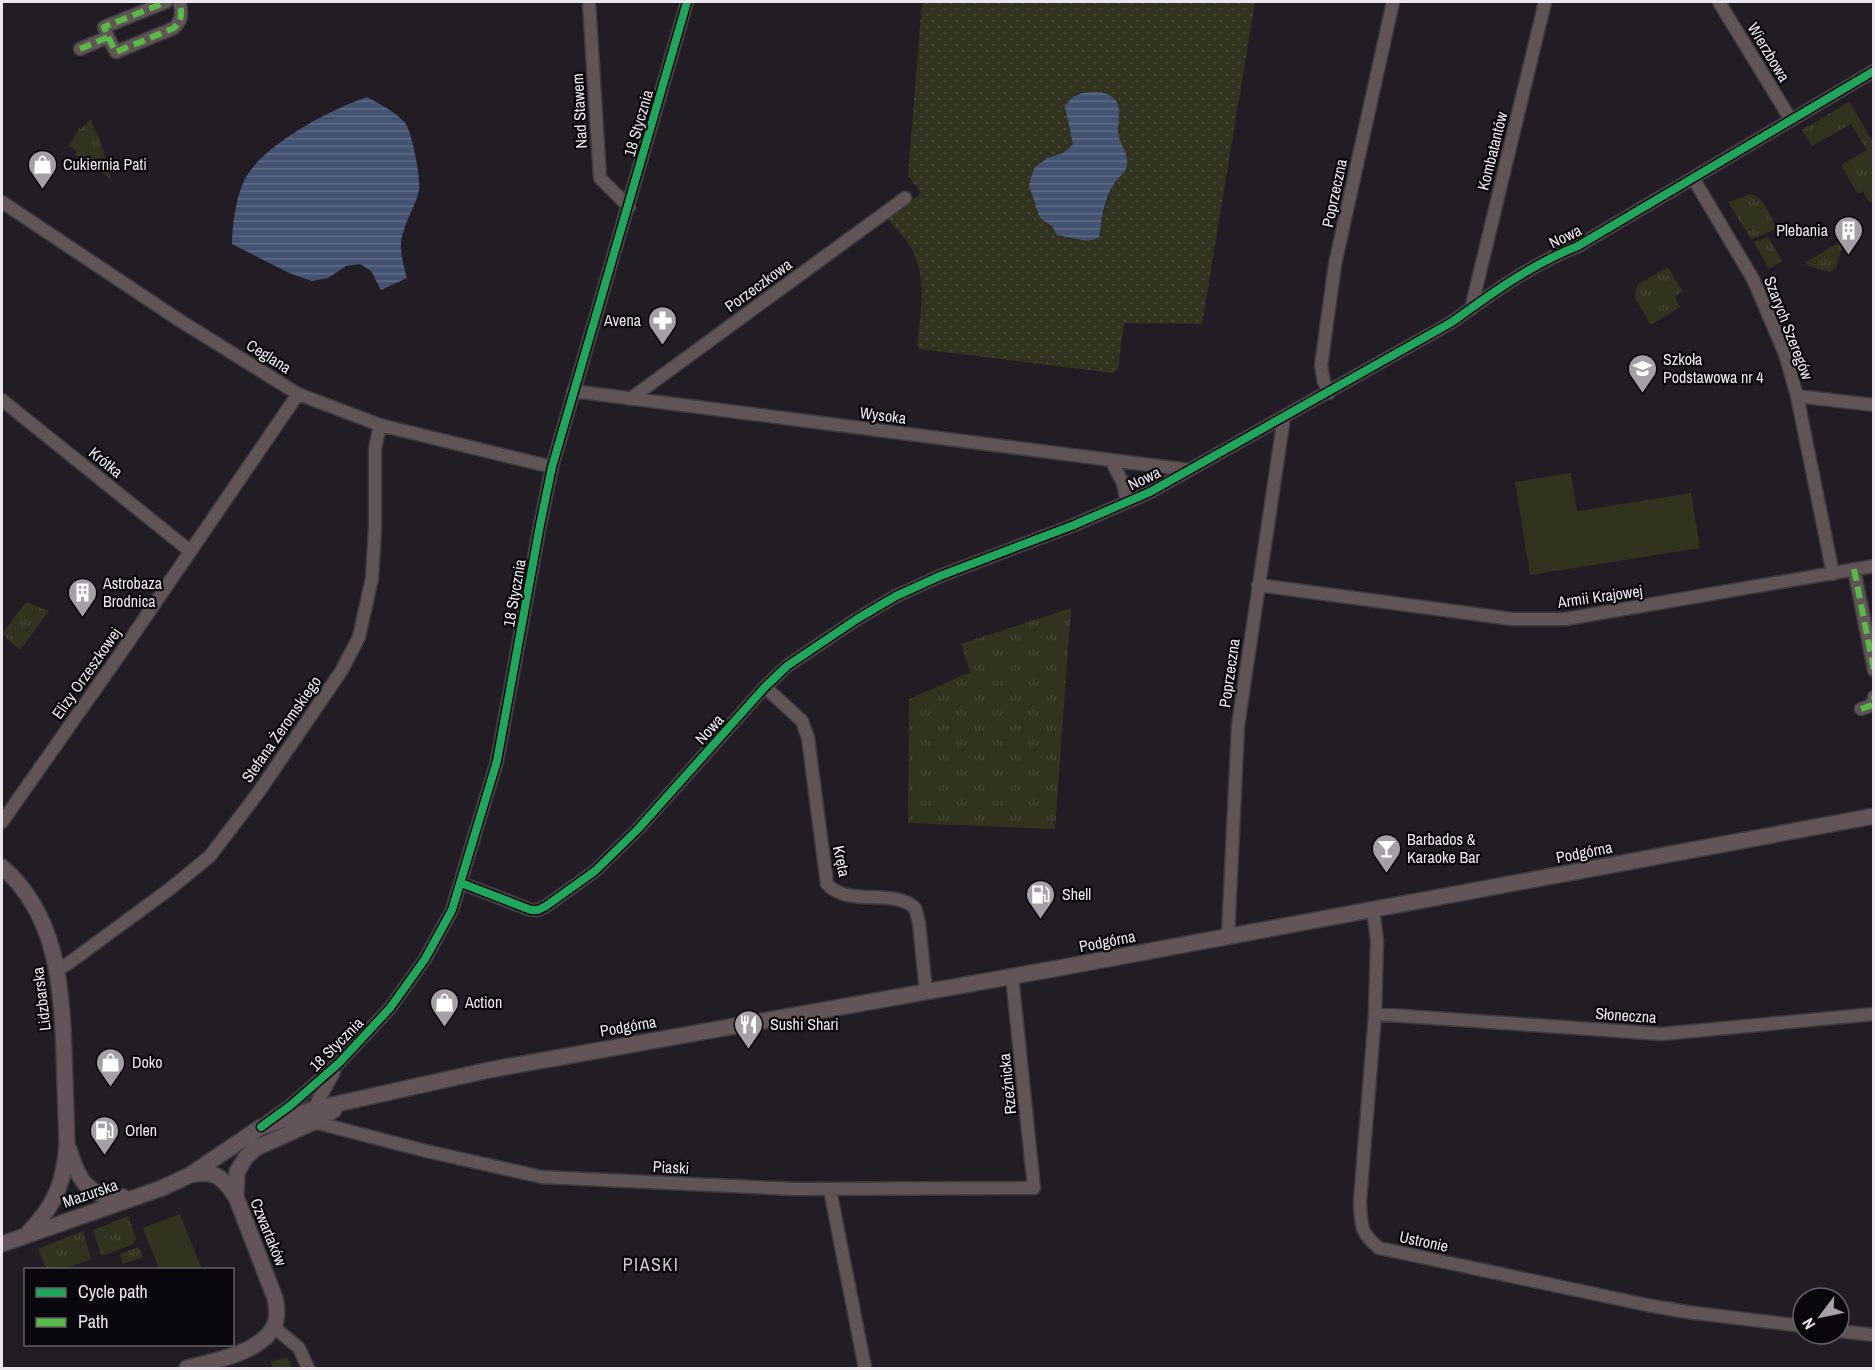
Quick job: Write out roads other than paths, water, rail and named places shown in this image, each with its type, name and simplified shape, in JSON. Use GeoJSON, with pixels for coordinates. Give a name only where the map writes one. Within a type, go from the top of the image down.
{"type":"FeatureCollection","features":[{"type":"Feature","properties":{"kind":"main road","name":"Podgórna"},"geometry":{"type":"LineString","coordinates":[[314,1115],[347,1103],[500,1068],[1373,910],[1874,816]]}},
{"type":"Feature","properties":{"kind":"main road","name":"Lidzbarska"},"geometry":{"type":"LineString","coordinates":[[2,867],[29,896],[44,925],[58,969],[62,998],[67,1144],[65,1167],[56,1196],[49,1209],[27,1234]]}},
{"type":"Feature","properties":{"kind":"main road","name":"Mazurska"},"geometry":{"type":"LineString","coordinates":[[2,1244],[162,1188],[190,1175],[261,1126],[314,1115]]}},
{"type":"Feature","properties":{"kind":"main road","name":"Czwartaków"},"geometry":{"type":"LineString","coordinates":[[274,1327],[277,1312],[275,1298],[236,1197],[237,1172],[255,1148],[299,1128],[314,1115]]}},
{"type":"Feature","properties":{"kind":"main road","name":"Lidzbarska"},"geometry":{"type":"LineString","coordinates":[[67,1144],[80,1178],[96,1193],[106,1196],[138,1196]]}},
{"type":"Feature","properties":{"kind":"main road","name":"Mazurska"},"geometry":{"type":"LineString","coordinates":[[190,1175],[206,1172],[215,1175],[224,1181],[236,1197]]}},
{"type":"Feature","properties":{"kind":"main road"},"geometry":{"type":"LineString","coordinates":[[187,1368],[237,1354],[255,1346],[274,1327]]}},
{"type":"Feature","properties":{"kind":"street"},"geometry":{"type":"LineString","coordinates":[[166,2],[104,27],[116,52],[174,28],[180,21],[181,2]]}},
{"type":"Feature","properties":{"kind":"street","name":"Nad Stawem"},"geometry":{"type":"LineString","coordinates":[[589,2],[600,178],[628,207]]}},
{"type":"Feature","properties":{"kind":"street","name":"18 Stycznia"},"geometry":{"type":"LineString","coordinates":[[261,1126],[291,1105],[339,1063],[390,1008],[413,978],[452,910],[497,761],[552,467],[687,2]]}},
{"type":"Feature","properties":{"kind":"street","name":"Poprzeczna"},"geometry":{"type":"LineString","coordinates":[[1329,393],[1321,366],[1335,264],[1394,2]]}},
{"type":"Feature","properties":{"kind":"street","name":"Kombatantów"},"geometry":{"type":"LineString","coordinates":[[1471,309],[1545,2]]}},
{"type":"Feature","properties":{"kind":"street","name":"Wierzbowa"},"geometry":{"type":"LineString","coordinates":[[1719,2],[1791,120]]}},
{"type":"Feature","properties":{"kind":"street"},"geometry":{"type":"LineString","coordinates":[[80,49],[108,37]]}},
{"type":"Feature","properties":{"kind":"street","name":"Nowa"},"geometry":{"type":"LineString","coordinates":[[461,883],[531,910],[538,910],[554,902],[594,871],[638,829],[765,687],[787,666],[857,619],[896,596],[940,576],[1074,525],[1127,502],[1189,470],[1452,322],[1534,266],[1578,246],[1874,71]]}},
{"type":"Feature","properties":{"kind":"street","name":"Szarych Szeregów"},"geometry":{"type":"LineString","coordinates":[[1693,178],[1753,279],[1785,354],[1797,396],[1833,573]]}},
{"type":"Feature","properties":{"kind":"street","name":"Porzeczkowa"},"geometry":{"type":"LineString","coordinates":[[630,399],[905,198]]}},
{"type":"Feature","properties":{"kind":"street","name":"Ceglana"},"geometry":{"type":"LineString","coordinates":[[2,201],[179,320],[298,394],[380,424],[552,467]]}},
{"type":"Feature","properties":{"kind":"street","name":"Wysoka"},"geometry":{"type":"LineString","coordinates":[[573,391],[1189,470]]}},
{"type":"Feature","properties":{"kind":"street","name":"Elizy Orzeszkowej"},"geometry":{"type":"LineString","coordinates":[[2,822],[298,394]]}},
{"type":"Feature","properties":{"kind":"street"},"geometry":{"type":"LineString","coordinates":[[1797,396],[1874,405]]}},
{"type":"Feature","properties":{"kind":"street","name":"Krótka"},"geometry":{"type":"LineString","coordinates":[[2,400],[190,551]]}},
{"type":"Feature","properties":{"kind":"street","name":"Poprzeczna"},"geometry":{"type":"LineString","coordinates":[[1228,936],[1238,726],[1284,417]]}},
{"type":"Feature","properties":{"kind":"street","name":"Stefana Żeromskiego"},"geometry":{"type":"LineString","coordinates":[[58,969],[171,888],[210,856],[258,793],[342,670],[359,637],[372,578],[375,528],[375,449],[380,424]]}},
{"type":"Feature","properties":{"kind":"street","name":"Nowa"},"geometry":{"type":"LineString","coordinates":[[1111,460],[1123,483],[1127,502]]}},
{"type":"Feature","properties":{"kind":"street","name":"Armii Krajowej"},"geometry":{"type":"LineString","coordinates":[[1258,585],[1512,619],[1566,619],[1874,566]]}},
{"type":"Feature","properties":{"kind":"street"},"geometry":{"type":"LineString","coordinates":[[1854,569],[1874,670]]}},
{"type":"Feature","properties":{"kind":"street","name":"Kręta"},"geometry":{"type":"LineString","coordinates":[[765,687],[802,721],[808,738],[827,884],[837,892],[904,901],[915,908],[919,923],[926,991]]}},
{"type":"Feature","properties":{"kind":"street"},"geometry":{"type":"LineString","coordinates":[[1861,709],[1872,705],[1874,697]]}},
{"type":"Feature","properties":{"kind":"street","name":"Ustronie"},"geometry":{"type":"LineString","coordinates":[[1373,910],[1377,940],[1375,1014],[1360,1201],[1362,1227],[1367,1238],[1380,1248],[1647,1305],[1791,1325]]}},
{"type":"Feature","properties":{"kind":"street","name":"Rzeźnicka"},"geometry":{"type":"LineString","coordinates":[[1012,976],[1034,1188]]}},
{"type":"Feature","properties":{"kind":"street","name":"Słoneczna"},"geometry":{"type":"LineString","coordinates":[[1375,1014],[1662,1034],[1874,1014]]}},
{"type":"Feature","properties":{"kind":"street","name":"18 Stycznia"},"geometry":{"type":"LineString","coordinates":[[314,1115],[339,1063]]}},
{"type":"Feature","properties":{"kind":"street","name":"Piaski"},"geometry":{"type":"LineString","coordinates":[[314,1115],[426,1151],[542,1177],[830,1190],[1034,1188]]}},
{"type":"Feature","properties":{"kind":"street"},"geometry":{"type":"LineString","coordinates":[[830,1190],[865,1368]]}},
{"type":"Feature","properties":{"kind":"street"},"geometry":{"type":"LineString","coordinates":[[274,1327],[299,1348],[308,1368]]}},
{"type":"Feature","properties":{"kind":"street"},"geometry":{"type":"LineString","coordinates":[[1851,1332],[1874,1335]]}},
{"type":"Feature","properties":{"kind":"water"},"geometry":{"type":"Polygon","coordinates":[[[1091,92],[1108,94],[1118,104],[1118,133],[1127,164],[1125,171],[1107,197],[1099,238],[1088,241],[1057,235],[1052,226],[1040,218],[1029,185],[1034,168],[1047,158],[1063,153],[1073,144],[1065,107],[1076,95],[1091,92]]]}},
{"type":"Feature","properties":{"kind":"water"},"geometry":{"type":"Polygon","coordinates":[[[367,97],[382,105],[405,123],[415,155],[419,190],[401,244],[407,278],[381,290],[371,271],[360,264],[346,266],[328,278],[312,281],[289,273],[232,244],[239,195],[252,168],[280,142],[298,130],[335,110],[367,97]]]}},
{"type":"Feature","properties":{"kind":"place","name":"Cukiernia Pati"},"geometry":{"type":"Point","coordinates":[42,190]}},
{"type":"Feature","properties":{"kind":"place","name":"Plebania"},"geometry":{"type":"Point","coordinates":[1849,256]}},
{"type":"Feature","properties":{"kind":"place","name":"Avena"},"geometry":{"type":"Point","coordinates":[662,346]}},
{"type":"Feature","properties":{"kind":"place","name":"Szkoła Podstawowa nr 4"},"geometry":{"type":"Point","coordinates":[1642,394]}},
{"type":"Feature","properties":{"kind":"place","name":"Astrobaza Brodnica"},"geometry":{"type":"Point","coordinates":[82,618]}},
{"type":"Feature","properties":{"kind":"place","name":"Barbados & Karaoke Bar"},"geometry":{"type":"Point","coordinates":[1386,874]}},
{"type":"Feature","properties":{"kind":"place","name":"Shell"},"geometry":{"type":"Point","coordinates":[1041,920]}},
{"type":"Feature","properties":{"kind":"place","name":"Action"},"geometry":{"type":"Point","coordinates":[444,1028]}},
{"type":"Feature","properties":{"kind":"place","name":"Sushi Shari"},"geometry":{"type":"Point","coordinates":[749,1050]}},
{"type":"Feature","properties":{"kind":"place","name":"Doko"},"geometry":{"type":"Point","coordinates":[111,1088]}},
{"type":"Feature","properties":{"kind":"place","name":"Orlen"},"geometry":{"type":"Point","coordinates":[104,1156]}},
{"type":"Feature","properties":{"kind":"district","name":"PIASKI"},"geometry":{"type":"Point","coordinates":[651,1264]}}]}
